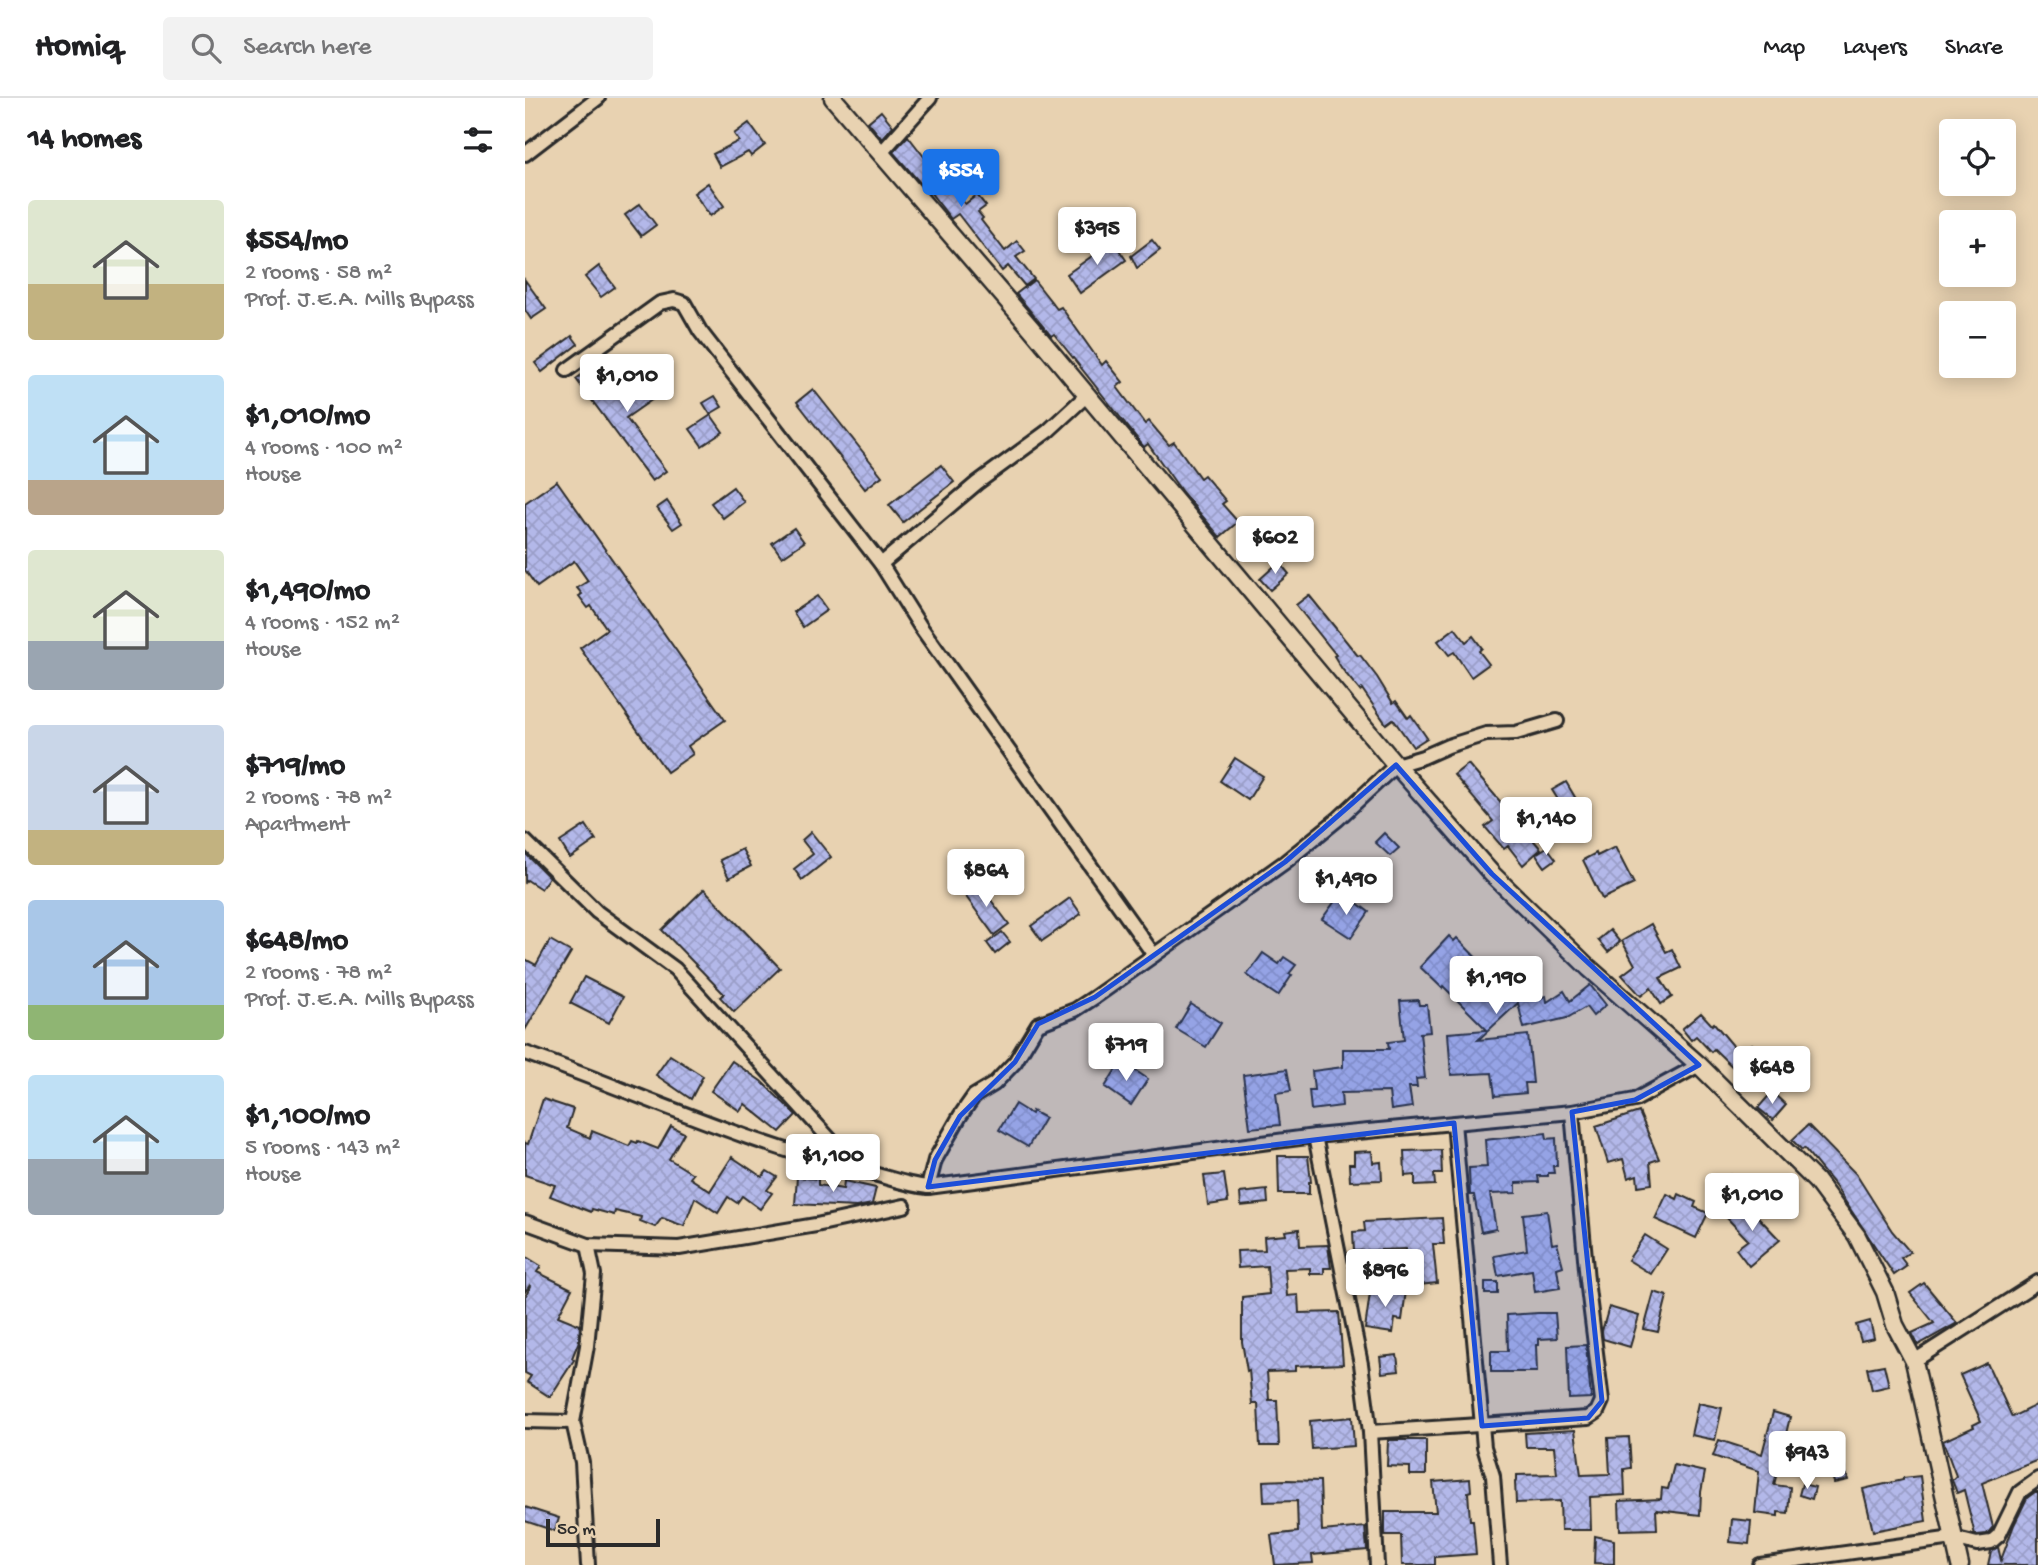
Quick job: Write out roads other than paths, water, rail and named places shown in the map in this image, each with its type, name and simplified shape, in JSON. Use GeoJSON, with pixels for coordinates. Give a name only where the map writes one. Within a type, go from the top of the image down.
{"type":"FeatureCollection","features":[{"type":"Feature","properties":{"kind":"street"},"geometry":{"type":"LineString","coordinates":[[525,154],[598,98]]}},
{"type":"Feature","properties":{"kind":"street"},"geometry":{"type":"LineString","coordinates":[[833,98],[1396,765],[1492,874],[1589,968],[1699,1065],[1817,1181],[1857,1236],[1885,1292],[1895,1325],[1914,1361],[1960,1565]]}},
{"type":"Feature","properties":{"kind":"street"},"geometry":{"type":"LineString","coordinates":[[881,153],[930,98]]}},
{"type":"Feature","properties":{"kind":"street"},"geometry":{"type":"LineString","coordinates":[[567,370],[660,303],[674,300],[684,303],[700,331],[881,564],[920,626],[1154,955]]}},
{"type":"Feature","properties":{"kind":"street"},"geometry":{"type":"LineString","coordinates":[[881,564],[977,483],[1048,431],[1087,396]]}},
{"type":"Feature","properties":{"kind":"street"},"geometry":{"type":"LineString","coordinates":[[928,1187],[935,1160],[960,1116],[975,1096],[993,1084],[1015,1062],[1038,1024],[1075,1010],[1285,862],[1396,765],[1486,734],[1516,733],[1557,721]]}},
{"type":"Feature","properties":{"kind":"street"},"geometry":{"type":"LineString","coordinates":[[525,841],[597,912],[675,969],[858,1171]]}},
{"type":"Feature","properties":{"kind":"street"},"geometry":{"type":"LineString","coordinates":[[525,1053],[741,1135],[899,1183],[928,1187],[1315,1136],[1572,1112],[1635,1100],[1699,1065]]}},
{"type":"Feature","properties":{"kind":"street"},"geometry":{"type":"LineString","coordinates":[[1370,1432],[1588,1418],[1597,1412],[1602,1401],[1587,1280],[1572,1112]]}},
{"type":"Feature","properties":{"kind":"street"},"geometry":{"type":"LineString","coordinates":[[1454,1123],[1484,1447],[1493,1476],[1500,1565]]}},
{"type":"Feature","properties":{"kind":"street"},"geometry":{"type":"LineString","coordinates":[[1315,1136],[1361,1364],[1370,1432],[1377,1565]]}},
{"type":"Feature","properties":{"kind":"street"},"geometry":{"type":"LineString","coordinates":[[525,1222],[588,1245],[679,1248],[816,1225],[904,1206]]}},
{"type":"Feature","properties":{"kind":"street"},"geometry":{"type":"LineString","coordinates":[[588,1245],[594,1274],[587,1346],[573,1422],[582,1462],[588,1565]]}},
{"type":"Feature","properties":{"kind":"street"},"geometry":{"type":"LineString","coordinates":[[1914,1361],[2038,1282]]}},
{"type":"Feature","properties":{"kind":"street"},"geometry":{"type":"LineString","coordinates":[[525,1421],[573,1422]]}},
{"type":"Feature","properties":{"kind":"street"},"geometry":{"type":"LineString","coordinates":[[1760,1565],[1953,1538],[1977,1544],[1991,1542],[1999,1535],[2020,1492],[2038,1479]]}}]}
